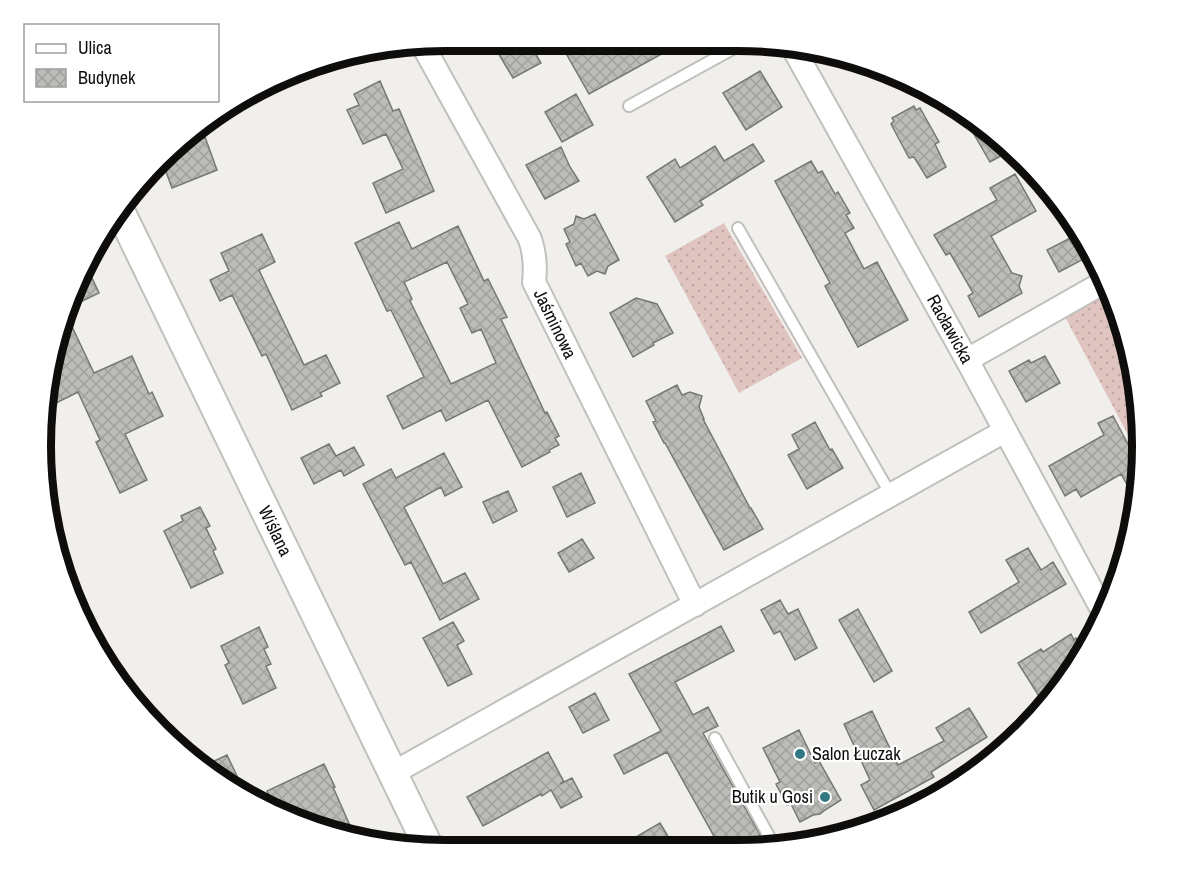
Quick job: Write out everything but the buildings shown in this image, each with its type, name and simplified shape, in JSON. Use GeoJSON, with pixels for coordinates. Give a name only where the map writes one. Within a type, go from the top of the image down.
{"type":"FeatureCollection","features":[{"type":"Feature","properties":{"kind":"street","name":"Jaśminowa"},"geometry":{"type":"LineString","coordinates":[[426,52],[530,239],[535,252],[534,282],[695,605]]}},
{"type":"Feature","properties":{"kind":"street","name":"Racławicka"},"geometry":{"type":"LineString","coordinates":[[797,56],[967,360],[1099,603]]}},
{"type":"Feature","properties":{"kind":"street","name":"Wiślana"},"geometry":{"type":"LineString","coordinates":[[123,218],[425,839]]}},
{"type":"Feature","properties":{"kind":"street"},"geometry":{"type":"LineString","coordinates":[[967,360],[1098,286]]}},
{"type":"Feature","properties":{"kind":"street"},"geometry":{"type":"LineString","coordinates":[[393,773],[1005,431]]}},
{"type":"Feature","properties":{"kind":"lane"},"geometry":{"type":"LineString","coordinates":[[629,106],[729,51]]}},
{"type":"Feature","properties":{"kind":"lane"},"geometry":{"type":"LineString","coordinates":[[738,228],[891,495]]}},
{"type":"Feature","properties":{"kind":"lane"},"geometry":{"type":"LineString","coordinates":[[715,738],[770,838]]}},
{"type":"Feature","properties":{"kind":"shaded area"},"geometry":{"type":"Polygon","coordinates":[[[724,223],[802,358],[739,393],[665,256],[724,223]]]}},
{"type":"Feature","properties":{"kind":"shaded area"},"geometry":{"type":"Polygon","coordinates":[[[1102,296],[1119,343],[1129,394],[1132,442],[1065,317],[1102,296]]]}},
{"type":"Feature","properties":{"kind":"place","name":"Salon Łuczak"},"geometry":{"type":"Point","coordinates":[800,754]}},
{"type":"Feature","properties":{"kind":"place","name":"Butik u Gosi"},"geometry":{"type":"Point","coordinates":[825,797]}}]}
